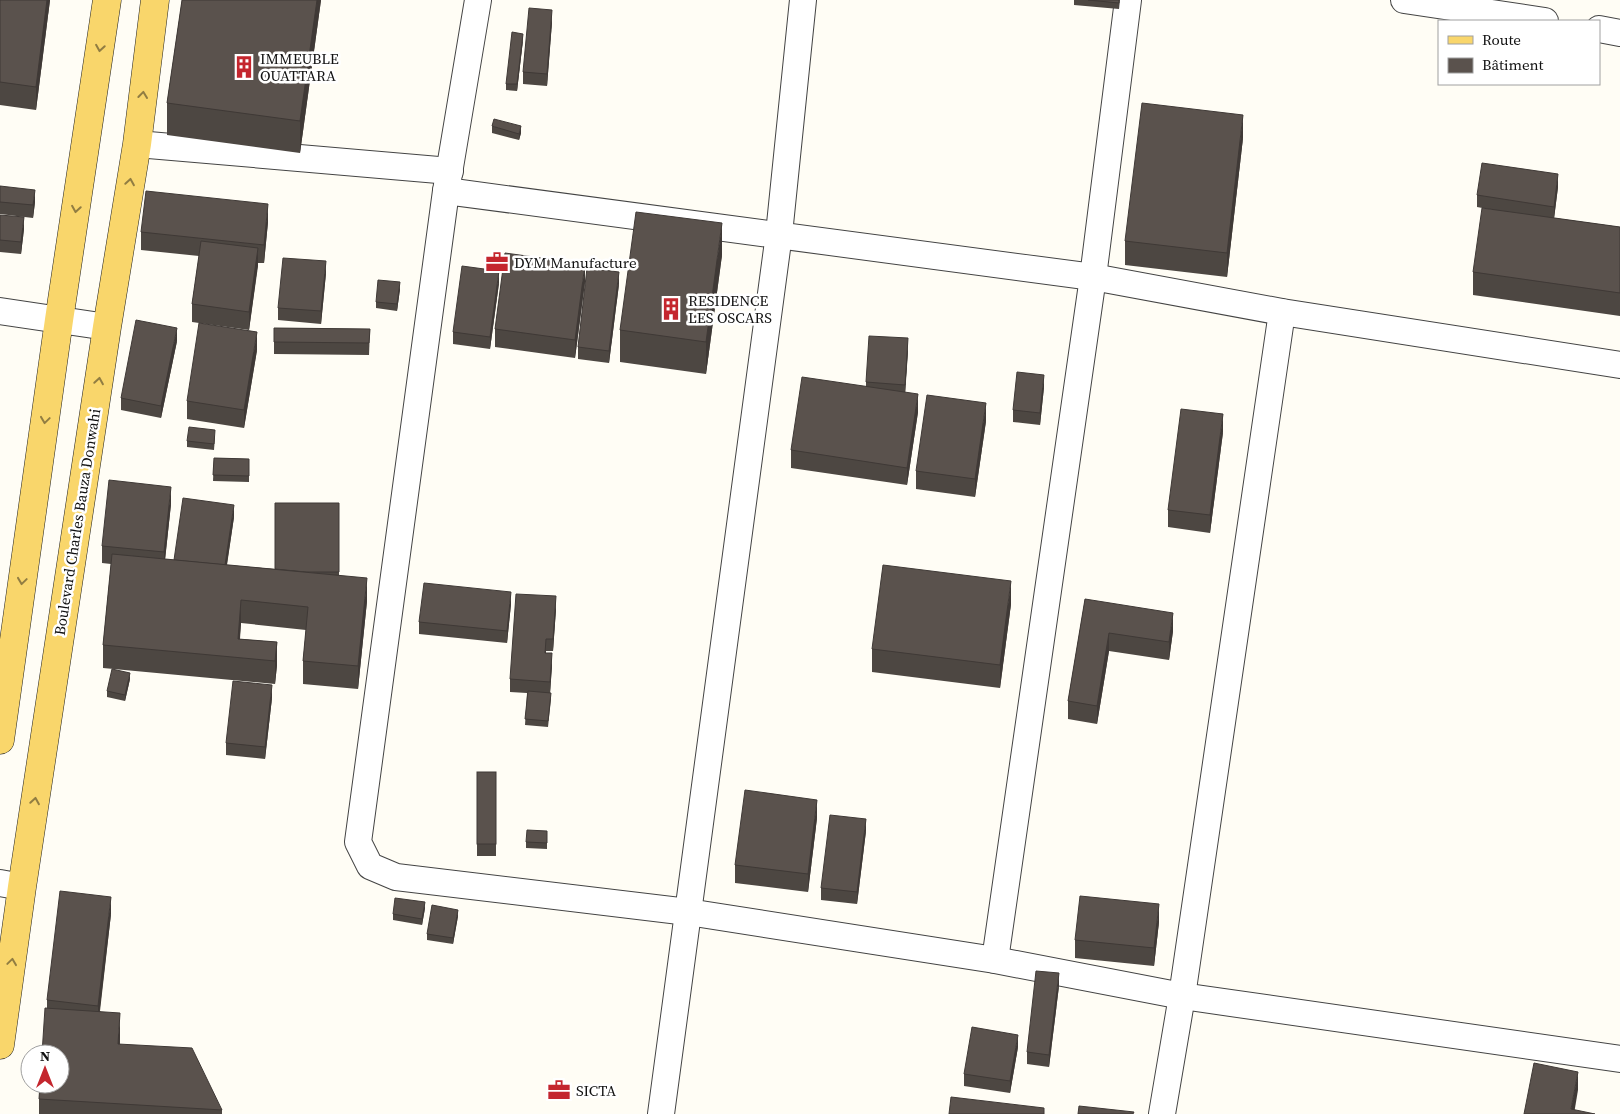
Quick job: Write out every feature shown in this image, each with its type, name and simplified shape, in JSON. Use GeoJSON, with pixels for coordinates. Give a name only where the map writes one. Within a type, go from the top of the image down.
{"type":"FeatureCollection","features":[{"type":"Feature","properties":{"kind":"main road"},"geometry":{"type":"LineString","coordinates":[[0,740],[59,320],[108,0]]}},
{"type":"Feature","properties":{"kind":"main road","name":"Boulevard Charles Bauza Donwahi"},"geometry":{"type":"LineString","coordinates":[[0,1044],[11,885],[107,327],[136,144],[155,0]]}},
{"type":"Feature","properties":{"kind":"street"},"geometry":{"type":"LineString","coordinates":[[478,0],[448,181],[358,842],[370,866],[396,877],[688,912],[995,960],[1182,996],[1620,1059]]}},
{"type":"Feature","properties":{"kind":"street"},"geometry":{"type":"LineString","coordinates":[[661,1114],[779,234],[803,0]]}},
{"type":"Feature","properties":{"kind":"street"},"geometry":{"type":"LineString","coordinates":[[995,960],[1093,277],[1128,0]]}},
{"type":"Feature","properties":{"kind":"street"},"geometry":{"type":"LineString","coordinates":[[1404,0],[1538,20]]}},
{"type":"Feature","properties":{"kind":"street"},"geometry":{"type":"LineString","coordinates":[[1600,29],[1620,33]]}},
{"type":"Feature","properties":{"kind":"street"},"geometry":{"type":"LineString","coordinates":[[136,144],[448,181],[779,234],[1093,277],[1282,312],[1620,365]]}},
{"type":"Feature","properties":{"kind":"street"},"geometry":{"type":"LineString","coordinates":[[0,311],[107,327]]}},
{"type":"Feature","properties":{"kind":"street"},"geometry":{"type":"LineString","coordinates":[[1162,1114],[1182,996],[1282,312]]}},
{"type":"Feature","properties":{"kind":"building"},"geometry":{"type":"Polygon","coordinates":[[[0,0],[47,0],[36,87],[0,82],[0,0]]]}},
{"type":"Feature","properties":{"kind":"building","name":"IMMEUBLE OUATTARA"},"geometry":{"type":"Polygon","coordinates":[[[182,0],[317,0],[300,121],[167,103],[182,0]]]}},
{"type":"Feature","properties":{"kind":"building"},"geometry":{"type":"Polygon","coordinates":[[[1088,0],[1119,0],[1119,3],[1088,0]]]}},
{"type":"Feature","properties":{"kind":"building"},"geometry":{"type":"Polygon","coordinates":[[[529,8],[552,10],[547,74],[523,72],[529,8]]]}},
{"type":"Feature","properties":{"kind":"building"},"geometry":{"type":"Polygon","coordinates":[[[512,32],[523,34],[517,84],[506,84],[512,32]]]}},
{"type":"Feature","properties":{"kind":"building"},"geometry":{"type":"Polygon","coordinates":[[[1142,103],[1243,115],[1227,253],[1125,241],[1142,103]]]}},
{"type":"Feature","properties":{"kind":"building"},"geometry":{"type":"Polygon","coordinates":[[[494,119],[521,126],[519,134],[492,126],[494,119]]]}},
{"type":"Feature","properties":{"kind":"building"},"geometry":{"type":"Polygon","coordinates":[[[1482,163],[1558,174],[1554,207],[1477,195],[1482,163]]]}},
{"type":"Feature","properties":{"kind":"building"},"geometry":{"type":"Polygon","coordinates":[[[0,186],[35,190],[33,205],[0,202],[0,186]]]}},
{"type":"Feature","properties":{"kind":"building"},"geometry":{"type":"Polygon","coordinates":[[[146,191],[268,204],[264,245],[141,232],[146,191]]]}},
{"type":"Feature","properties":{"kind":"building"},"geometry":{"type":"Polygon","coordinates":[[[1482,208],[1620,227],[1620,293],[1473,272],[1482,208]]]}},
{"type":"Feature","properties":{"kind":"building","name":"RESIDENCE LES OSCARS"},"geometry":{"type":"Polygon","coordinates":[[[636,212],[722,223],[706,342],[620,330],[636,212]]]}},
{"type":"Feature","properties":{"kind":"building"},"geometry":{"type":"Polygon","coordinates":[[[0,215],[24,217],[21,242],[0,240],[0,215]]]}},
{"type":"Feature","properties":{"kind":"building"},"geometry":{"type":"Polygon","coordinates":[[[201,241],[258,248],[249,312],[192,304],[201,241]]]}},
{"type":"Feature","properties":{"kind":"building"},"geometry":{"type":"Polygon","coordinates":[[[505,253],[585,264],[575,340],[495,329],[505,253]]]}},
{"type":"Feature","properties":{"kind":"building"},"geometry":{"type":"Polygon","coordinates":[[[283,258],[326,261],[321,311],[278,308],[283,258]]]}},
{"type":"Feature","properties":{"kind":"building"},"geometry":{"type":"Polygon","coordinates":[[[462,266],[499,271],[490,337],[453,332],[462,266]]]}},
{"type":"Feature","properties":{"kind":"building"},"geometry":{"type":"Polygon","coordinates":[[[587,268],[619,272],[609,351],[578,347],[587,268]]]}},
{"type":"Feature","properties":{"kind":"building"},"geometry":{"type":"Polygon","coordinates":[[[378,280],[400,282],[397,304],[376,302],[378,280]]]}},
{"type":"Feature","properties":{"kind":"building"},"geometry":{"type":"Polygon","coordinates":[[[136,320],[177,328],[161,406],[121,398],[136,320]]]}},
{"type":"Feature","properties":{"kind":"building"},"geometry":{"type":"Polygon","coordinates":[[[199,323],[257,332],[244,410],[187,401],[199,323]]]}},
{"type":"Feature","properties":{"kind":"building"},"geometry":{"type":"Polygon","coordinates":[[[274,328],[370,329],[369,343],[274,342],[274,328]]]}},
{"type":"Feature","properties":{"kind":"building"},"geometry":{"type":"Polygon","coordinates":[[[869,336],[908,338],[905,385],[866,382],[869,336]]]}},
{"type":"Feature","properties":{"kind":"building"},"geometry":{"type":"Polygon","coordinates":[[[1017,372],[1044,375],[1040,413],[1013,410],[1017,372]]]}},
{"type":"Feature","properties":{"kind":"building"},"geometry":{"type":"Polygon","coordinates":[[[802,377],[918,394],[907,468],[791,450],[802,377]]]}},
{"type":"Feature","properties":{"kind":"building"},"geometry":{"type":"Polygon","coordinates":[[[927,395],[986,403],[975,479],[916,471],[927,395]]]}},
{"type":"Feature","properties":{"kind":"building"},"geometry":{"type":"Polygon","coordinates":[[[1181,409],[1223,414],[1210,515],[1168,510],[1181,409]]]}},
{"type":"Feature","properties":{"kind":"building"},"geometry":{"type":"Polygon","coordinates":[[[189,427],[215,430],[214,444],[187,441],[189,427]]]}},
{"type":"Feature","properties":{"kind":"building"},"geometry":{"type":"Polygon","coordinates":[[[214,458],[249,459],[249,476],[213,475],[214,458]]]}},
{"type":"Feature","properties":{"kind":"building"},"geometry":{"type":"Polygon","coordinates":[[[109,480],[171,487],[164,552],[102,546],[109,480]]]}},
{"type":"Feature","properties":{"kind":"building"},"geometry":{"type":"Polygon","coordinates":[[[183,498],[234,505],[225,565],[174,560],[183,498]]]}},
{"type":"Feature","properties":{"kind":"building"},"geometry":{"type":"Polygon","coordinates":[[[275,503],[339,503],[339,572],[306,572],[275,569],[275,503]]]}},
{"type":"Feature","properties":{"kind":"building"},"geometry":{"type":"Polygon","coordinates":[[[112,554],[367,578],[358,666],[303,661],[308,607],[241,600],[238,639],[277,642],[275,661],[103,645],[112,554]]]}},
{"type":"Feature","properties":{"kind":"building"},"geometry":{"type":"Polygon","coordinates":[[[883,565],[1011,581],[1000,665],[872,649],[883,565]]]}},
{"type":"Feature","properties":{"kind":"building"},"geometry":{"type":"Polygon","coordinates":[[[424,583],[511,592],[507,631],[419,622],[424,583]]]}},
{"type":"Feature","properties":{"kind":"building"},"geometry":{"type":"Polygon","coordinates":[[[516,594],[556,596],[553,639],[546,639],[545,653],[552,653],[550,682],[510,679],[516,594]]]}},
{"type":"Feature","properties":{"kind":"building"},"geometry":{"type":"Polygon","coordinates":[[[1085,599],[1173,613],[1169,642],[1109,633],[1097,706],[1068,701],[1085,599]]]}},
{"type":"Feature","properties":{"kind":"building"},"geometry":{"type":"Polygon","coordinates":[[[112,669],[130,673],[125,695],[107,691],[112,669]]]}},
{"type":"Feature","properties":{"kind":"building"},"geometry":{"type":"Polygon","coordinates":[[[233,681],[272,685],[265,747],[226,743],[233,681]]]}},
{"type":"Feature","properties":{"kind":"building"},"geometry":{"type":"Polygon","coordinates":[[[528,691],[551,693],[548,721],[525,719],[528,691]]]}},
{"type":"Feature","properties":{"kind":"building"},"geometry":{"type":"Polygon","coordinates":[[[477,772],[496,772],[496,844],[477,844],[477,772]]]}},
{"type":"Feature","properties":{"kind":"building"},"geometry":{"type":"Polygon","coordinates":[[[745,790],[817,800],[808,874],[735,865],[745,790]]]}},
{"type":"Feature","properties":{"kind":"building"},"geometry":{"type":"Polygon","coordinates":[[[830,815],[866,819],[857,892],[821,888],[830,815]]]}},
{"type":"Feature","properties":{"kind":"building"},"geometry":{"type":"Polygon","coordinates":[[[527,830],[547,831],[547,843],[526,842],[527,830]]]}},
{"type":"Feature","properties":{"kind":"building"},"geometry":{"type":"Polygon","coordinates":[[[60,891],[111,897],[98,1006],[47,1000],[60,891]]]}},
{"type":"Feature","properties":{"kind":"building"},"geometry":{"type":"Polygon","coordinates":[[[1080,896],[1159,904],[1154,948],[1075,940],[1080,896]]]}},
{"type":"Feature","properties":{"kind":"building"},"geometry":{"type":"Polygon","coordinates":[[[395,898],[425,902],[422,919],[393,914],[395,898]]]}},
{"type":"Feature","properties":{"kind":"building"},"geometry":{"type":"Polygon","coordinates":[[[432,905],[458,910],[453,938],[427,934],[432,905]]]}},
{"type":"Feature","properties":{"kind":"building"},"geometry":{"type":"Polygon","coordinates":[[[1036,971],[1059,973],[1049,1055],[1027,1052],[1036,971]]]}},
{"type":"Feature","properties":{"kind":"building"},"geometry":{"type":"Polygon","coordinates":[[[45,1008],[120,1013],[118,1044],[192,1048],[222,1110],[39,1099],[39,1094],[70,1094],[70,1044],[43,1044],[45,1008]]]}},
{"type":"Feature","properties":{"kind":"building"},"geometry":{"type":"Polygon","coordinates":[[[972,1027],[1018,1035],[1010,1081],[964,1074],[972,1027]]]}},
{"type":"Feature","properties":{"kind":"building"},"geometry":{"type":"Polygon","coordinates":[[[1534,1063],[1578,1072],[1571,1109],[1595,1114],[1524,1114],[1534,1063]]]}},
{"type":"Feature","properties":{"kind":"building"},"geometry":{"type":"Polygon","coordinates":[[[951,1097],[1044,1108],[1044,1114],[949,1114],[951,1097]]]}},
{"type":"Feature","properties":{"kind":"building"},"geometry":{"type":"Polygon","coordinates":[[[1079,1106],[1134,1112],[1133,1114],[1078,1114],[1079,1106]]]}},
{"type":"Feature","properties":{"kind":"place","name":"IMMEUBLE OUATTARA"},"geometry":{"type":"Point","coordinates":[244,67]}},
{"type":"Feature","properties":{"kind":"place","name":"DYM Manufacture"},"geometry":{"type":"Point","coordinates":[497,262]}},
{"type":"Feature","properties":{"kind":"place","name":"RESIDENCE LES OSCARS"},"geometry":{"type":"Point","coordinates":[671,309]}},
{"type":"Feature","properties":{"kind":"place","name":"SICTA"},"geometry":{"type":"Point","coordinates":[559,1090]}}]}
